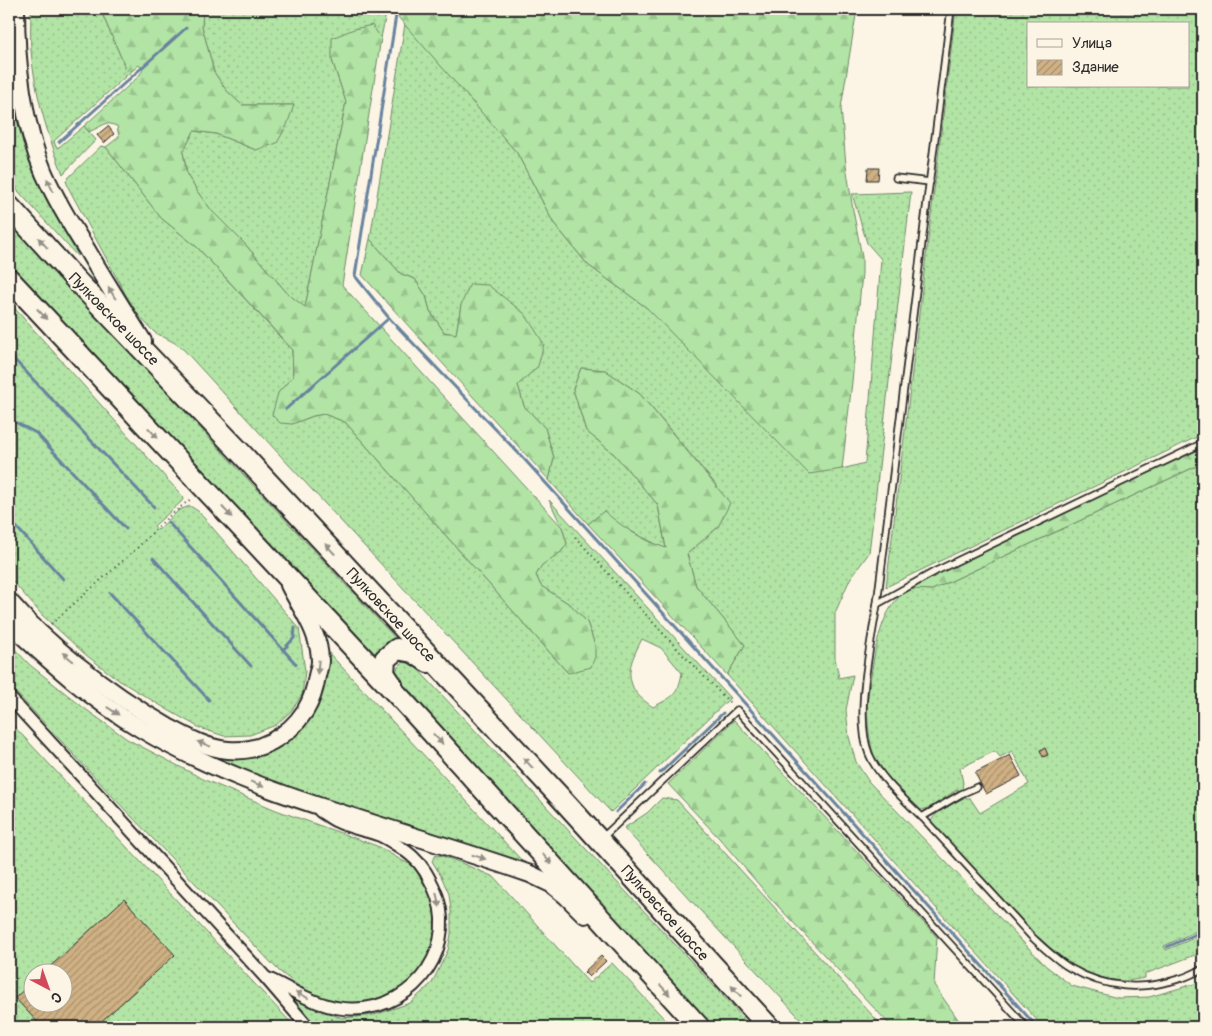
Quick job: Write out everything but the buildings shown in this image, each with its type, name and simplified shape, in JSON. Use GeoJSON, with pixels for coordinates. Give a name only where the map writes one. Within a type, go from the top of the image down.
{"type":"FeatureCollection","features":[{"type":"Feature","properties":{"kind":"highway","name":"Пулковское шоссе"},"geometry":{"type":"LineString","coordinates":[[9,206],[600,840],[769,1027]]}},
{"type":"Feature","properties":{"kind":"highway"},"geometry":{"type":"LineString","coordinates":[[9,279],[405,703],[699,1027]]}},
{"type":"Feature","properties":{"kind":"highway"},"geometry":{"type":"LineString","coordinates":[[405,703],[384,673],[385,659],[397,649],[413,652],[446,675]]}},
{"type":"Feature","properties":{"kind":"main road"},"geometry":{"type":"LineString","coordinates":[[16,9],[16,34],[21,79],[28,119],[44,172],[73,228],[157,364]]}},
{"type":"Feature","properties":{"kind":"main road"},"geometry":{"type":"LineString","coordinates":[[9,601],[49,642],[97,681],[146,714],[183,735],[204,744],[227,750],[247,750],[270,742],[292,727],[309,705],[316,686],[320,661],[317,643],[313,630],[281,571]]}},
{"type":"Feature","properties":{"kind":"main road"},"geometry":{"type":"LineString","coordinates":[[9,623],[38,651],[99,702],[140,729],[180,751],[224,771],[308,803],[530,874],[550,884],[566,896],[585,915],[611,931]]}},
{"type":"Feature","properties":{"kind":"street"},"geometry":{"type":"LineString","coordinates":[[9,697],[265,977],[308,1027]]}},
{"type":"Feature","properties":{"kind":"street"},"geometry":{"type":"LineString","coordinates":[[265,977],[328,1006],[341,1009],[367,1008],[396,999],[408,991],[429,968],[436,953],[441,926],[440,903],[428,874],[415,858],[381,836],[337,822],[308,803]]}},
{"type":"Feature","properties":{"kind":"lane"},"geometry":{"type":"LineString","coordinates":[[951,9],[877,604],[864,694],[863,724],[869,754],[892,788],[1031,936],[1069,967],[1090,978],[1111,985],[1130,986],[1151,986],[1182,978],[1203,969]]}},
{"type":"Feature","properties":{"kind":"lane"},"geometry":{"type":"LineString","coordinates":[[896,178],[930,182]]}},
{"type":"Feature","properties":{"kind":"lane"},"geometry":{"type":"LineString","coordinates":[[877,604],[936,571],[1203,443]]}},
{"type":"Feature","properties":{"kind":"lane"},"geometry":{"type":"LineString","coordinates":[[600,840],[737,710],[1026,1027]]}},
{"type":"Feature","properties":{"kind":"lane"},"geometry":{"type":"LineString","coordinates":[[922,818],[961,794],[977,787]]}},
{"type":"Feature","properties":{"kind":"path"},"geometry":{"type":"LineString","coordinates":[[49,626],[167,518],[192,498]]}},
{"type":"Feature","properties":{"kind":"path"},"geometry":{"type":"LineString","coordinates":[[575,537],[737,710]]}},
{"type":"Feature","properties":{"kind":"path"},"geometry":{"type":"LineString","coordinates":[[324,1026],[335,1017]]}},
{"type":"Feature","properties":{"kind":"green space"},"geometry":{"type":"Polygon","coordinates":[[[9,9],[13,77],[21,135],[35,176],[77,256],[9,181],[9,9]]]}},
{"type":"Feature","properties":{"kind":"green space"},"geometry":{"type":"Polygon","coordinates":[[[31,9],[100,9],[124,64],[125,77],[54,141],[56,147],[59,147],[84,126],[96,140],[63,174],[47,129],[35,83],[31,51],[31,9]]]}},
{"type":"Feature","properties":{"kind":"green space"},"geometry":{"type":"Polygon","coordinates":[[[100,9],[203,9],[202,26],[214,72],[226,90],[242,105],[294,105],[287,125],[277,143],[256,150],[216,134],[194,131],[183,152],[187,175],[212,211],[244,243],[288,294],[305,307],[346,102],[332,60],[332,38],[354,29],[372,25],[381,38],[342,285],[562,527],[567,544],[561,552],[542,565],[536,575],[541,586],[571,605],[587,622],[595,645],[595,657],[591,667],[568,673],[345,422],[324,414],[292,424],[280,423],[272,415],[278,393],[293,376],[292,349],[197,247],[161,218],[106,147],[119,137],[117,126],[107,123],[89,132],[84,126],[138,77],[143,70],[139,65],[125,77],[124,64],[100,9]]]}},
{"type":"Feature","properties":{"kind":"green space"},"geometry":{"type":"Polygon","coordinates":[[[203,9],[387,9],[381,38],[372,26],[332,60],[346,102],[305,308],[288,294],[244,243],[212,211],[187,175],[183,152],[194,131],[216,134],[256,150],[294,105],[242,105],[226,90],[214,72],[202,26],[203,9]]]}},
{"type":"Feature","properties":{"kind":"green space"},"geometry":{"type":"Polygon","coordinates":[[[391,9],[857,9],[841,108],[846,165],[862,257],[862,273],[842,469],[809,474],[647,308],[588,265],[553,222],[517,153],[391,9]]]}},
{"type":"Feature","properties":{"kind":"green space"},"geometry":{"type":"Polygon","coordinates":[[[956,9],[1203,9],[1203,434],[886,587],[956,9]]]}},
{"type":"Feature","properties":{"kind":"green space"},"geometry":{"type":"Polygon","coordinates":[[[405,24],[517,153],[553,222],[588,265],[647,308],[842,469],[865,463],[881,259],[867,243],[852,194],[911,192],[869,553],[850,579],[835,613],[835,658],[839,678],[853,675],[846,710],[849,737],[856,762],[869,782],[1046,966],[1072,986],[1118,998],[1149,997],[1203,980],[1203,1027],[1043,1027],[727,675],[745,645],[696,586],[687,554],[718,527],[717,486],[640,394],[605,370],[581,368],[573,389],[586,431],[614,454],[658,505],[666,549],[621,526],[604,512],[588,524],[549,480],[554,458],[545,428],[524,406],[518,385],[538,366],[461,305],[456,335],[444,332],[430,311],[426,296],[415,279],[401,274],[370,239],[405,24]]]}},
{"type":"Feature","properties":{"kind":"green space"},"geometry":{"type":"Polygon","coordinates":[[[101,146],[106,147],[161,218],[197,247],[292,350],[293,376],[278,393],[292,424],[324,414],[345,422],[568,673],[595,645],[587,622],[571,605],[541,586],[536,575],[541,565],[561,552],[567,544],[562,527],[549,500],[730,698],[611,812],[184,350],[154,332],[140,317],[127,297],[66,180],[101,146]],[[642,639],[633,658],[630,671],[635,691],[653,707],[673,695],[678,687],[682,673],[661,648],[642,639]]]}},
{"type":"Feature","properties":{"kind":"green space"},"geometry":{"type":"Polygon","coordinates":[[[9,222],[397,640],[384,646],[375,658],[9,263],[9,222]]]}},
{"type":"Feature","properties":{"kind":"green space"},"geometry":{"type":"Polygon","coordinates":[[[370,239],[401,274],[415,279],[426,296],[430,311],[444,332],[456,334],[461,305],[470,284],[488,285],[525,314],[544,344],[538,366],[518,385],[524,406],[545,428],[554,458],[549,480],[362,275],[370,239]]]}},
{"type":"Feature","properties":{"kind":"green space"},"geometry":{"type":"Polygon","coordinates":[[[9,302],[184,498],[154,526],[158,530],[179,510],[190,506],[198,511],[299,628],[305,671],[302,695],[291,711],[276,725],[250,735],[224,736],[200,728],[120,681],[86,655],[42,615],[9,577],[9,302]]]}},
{"type":"Feature","properties":{"kind":"green space"},"geometry":{"type":"Polygon","coordinates":[[[581,368],[605,370],[640,394],[730,503],[718,527],[687,554],[696,586],[745,645],[727,675],[588,524],[604,511],[634,533],[666,548],[658,505],[614,454],[586,431],[573,389],[581,368]]]}},
{"type":"Feature","properties":{"kind":"green space"},"geometry":{"type":"Polygon","coordinates":[[[1203,448],[1203,463],[932,590],[910,589],[938,571],[1203,448]]]}},
{"type":"Feature","properties":{"kind":"green space"},"geometry":{"type":"Polygon","coordinates":[[[1203,463],[1203,928],[1164,946],[1166,950],[1203,934],[1203,952],[1145,974],[1145,978],[1125,981],[1102,978],[1068,962],[1039,939],[933,827],[931,821],[937,813],[964,798],[958,789],[929,808],[921,810],[894,785],[883,771],[872,750],[867,709],[880,631],[885,618],[899,597],[911,589],[932,590],[1203,463]],[[995,751],[960,768],[963,783],[962,789],[966,798],[970,798],[980,813],[1029,784],[1012,751],[1000,757],[995,751]]]}},
{"type":"Feature","properties":{"kind":"green space"},"geometry":{"type":"Polygon","coordinates":[[[9,608],[65,661],[126,708],[185,743],[209,753],[225,757],[242,758],[273,748],[302,725],[316,707],[321,696],[326,675],[326,650],[525,864],[270,782],[222,764],[179,744],[100,695],[76,676],[30,635],[9,613],[9,608]]]}},
{"type":"Feature","properties":{"kind":"green space"},"geometry":{"type":"Polygon","coordinates":[[[9,643],[30,665],[127,739],[205,780],[276,810],[377,846],[416,867],[435,905],[436,930],[430,953],[418,975],[402,988],[382,1000],[341,1005],[305,991],[279,971],[9,685],[9,643]]]}},
{"type":"Feature","properties":{"kind":"green space"},"geometry":{"type":"Polygon","coordinates":[[[403,662],[413,664],[751,1027],[710,1027],[399,681],[395,673],[403,662]]]}},
{"type":"Feature","properties":{"kind":"green space"},"geometry":{"type":"Polygon","coordinates":[[[734,720],[937,937],[934,985],[962,1027],[892,1027],[773,901],[719,838],[668,784],[734,720]]]}},
{"type":"Feature","properties":{"kind":"green space"},"geometry":{"type":"Polygon","coordinates":[[[9,721],[295,1027],[9,1027],[9,721]]]}},
{"type":"Feature","properties":{"kind":"green space"},"geometry":{"type":"Polygon","coordinates":[[[662,798],[677,800],[883,1027],[808,1027],[624,828],[647,813],[662,798]]]}},
{"type":"Feature","properties":{"kind":"green space"},"geometry":{"type":"Polygon","coordinates":[[[436,855],[459,862],[494,877],[589,983],[612,963],[672,1027],[314,1027],[286,998],[289,995],[314,1008],[342,1018],[374,1015],[410,1003],[432,983],[448,950],[451,934],[449,894],[432,861],[436,855]]]}},
{"type":"Feature","properties":{"kind":"waterway"},"geometry":{"type":"LineString","coordinates":[[286,409],[389,318],[355,276],[397,9]]}},
{"type":"Feature","properties":{"kind":"waterway"},"geometry":{"type":"LineString","coordinates":[[59,142],[186,28]]}},
{"type":"Feature","properties":{"kind":"waterway"},"geometry":{"type":"LineString","coordinates":[[389,318],[525,460],[1037,1027]]}},
{"type":"Feature","properties":{"kind":"waterway"},"geometry":{"type":"LineString","coordinates":[[9,354],[154,507]]}},
{"type":"Feature","properties":{"kind":"waterway"},"geometry":{"type":"LineString","coordinates":[[9,419],[36,433],[126,529]]}},
{"type":"Feature","properties":{"kind":"waterway"},"geometry":{"type":"LineString","coordinates":[[9,519],[63,579]]}},
{"type":"Feature","properties":{"kind":"waterway"},"geometry":{"type":"LineString","coordinates":[[168,522],[296,664]]}},
{"type":"Feature","properties":{"kind":"waterway"},"geometry":{"type":"LineString","coordinates":[[153,558],[251,666]]}},
{"type":"Feature","properties":{"kind":"waterway"},"geometry":{"type":"LineString","coordinates":[[110,593],[209,700]]}},
{"type":"Feature","properties":{"kind":"waterway"},"geometry":{"type":"LineString","coordinates":[[283,650],[294,638],[295,628]]}},
{"type":"Feature","properties":{"kind":"waterway"},"geometry":{"type":"LineString","coordinates":[[660,773],[723,713]]}},
{"type":"Feature","properties":{"kind":"waterway"},"geometry":{"type":"LineString","coordinates":[[616,812],[645,784]]}},
{"type":"Feature","properties":{"kind":"waterway"},"geometry":{"type":"LineString","coordinates":[[1167,947],[1203,931]]}}]}
